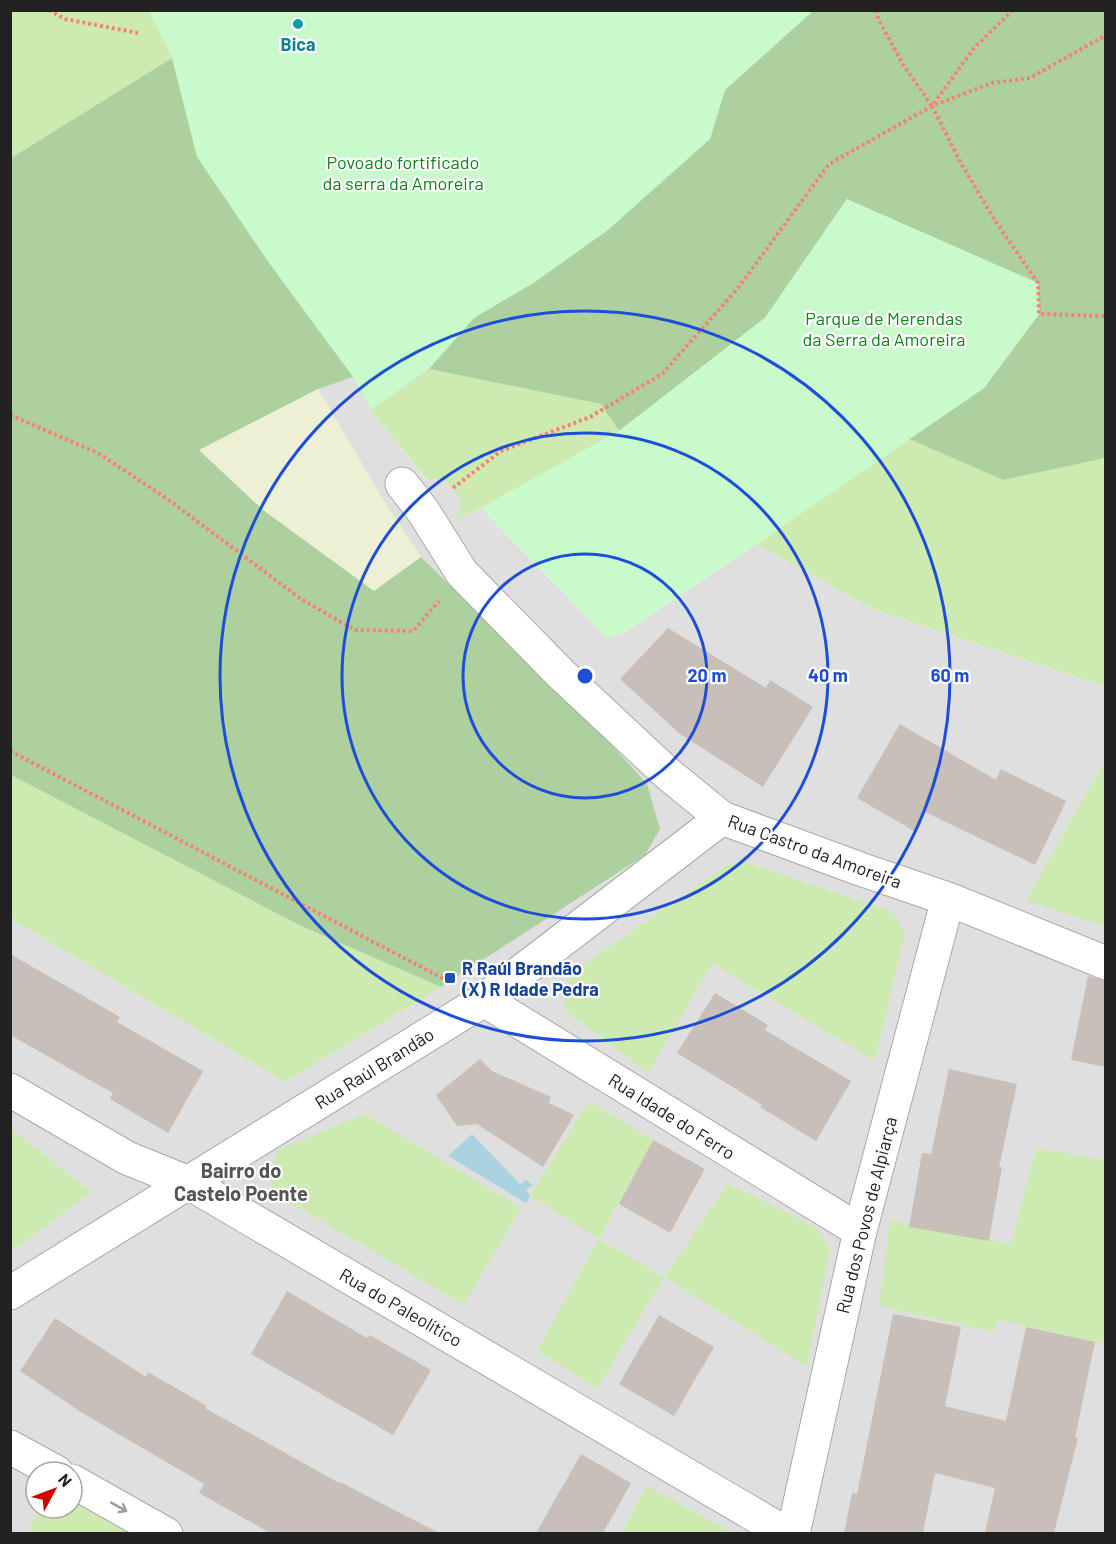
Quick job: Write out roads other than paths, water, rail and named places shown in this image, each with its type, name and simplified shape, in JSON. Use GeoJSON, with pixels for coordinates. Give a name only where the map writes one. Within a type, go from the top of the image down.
{"type":"FeatureCollection","features":[{"type":"Feature","properties":{"kind":"street","name":"Rua Castro da Amoreira"},"geometry":{"type":"LineString","coordinates":[[402,484],[423,511],[462,573],[561,674],[668,774],[722,818],[948,899],[1106,963]]}},
{"type":"Feature","properties":{"kind":"street","name":"Rua Raúl Brandão"},"geometry":{"type":"LineString","coordinates":[[10,1293],[484,1000],[722,818]]}},
{"type":"Feature","properties":{"kind":"street","name":"Rua dos Povos de Alpiarça"},"geometry":{"type":"LineString","coordinates":[[792,1533],[860,1231],[948,899]]}},
{"type":"Feature","properties":{"kind":"street","name":"Rua Idade do Ferro"},"geometry":{"type":"LineString","coordinates":[[484,1000],[860,1231]]}},
{"type":"Feature","properties":{"kind":"street","name":"Rua do Paleolítico"},"geometry":{"type":"LineString","coordinates":[[10,1090],[127,1158],[189,1183],[787,1533]]}},
{"type":"Feature","properties":{"kind":"street"},"geometry":{"type":"LineString","coordinates":[[10,1447],[34,1460]]}},
{"type":"Feature","properties":{"kind":"street"},"geometry":{"type":"LineString","coordinates":[[84,1488],[166,1533]]}},
{"type":"Feature","properties":{"kind":"water"},"geometry":{"type":"Polygon","coordinates":[[[472,1134],[520,1184],[526,1180],[533,1185],[526,1190],[530,1196],[526,1203],[448,1156],[472,1134]]]}},
{"type":"Feature","properties":{"kind":"place","name":"Bica"},"geometry":{"type":"Point","coordinates":[298,24]}},
{"type":"Feature","properties":{"kind":"place","name":"R Raúl Brandão (X) R Idade Pedra"},"geometry":{"type":"Point","coordinates":[450,978]}},
{"type":"Feature","properties":{"kind":"district","name":"Bairro do Castelo Poente"},"geometry":{"type":"Point","coordinates":[241,1182]}},
{"type":"Feature","properties":{"kind":"park label","name":"Povoado fortificado da serra da Amoreira"},"geometry":{"type":"Point","coordinates":[403,172]}},
{"type":"Feature","properties":{"kind":"park label","name":"Parque de Merendas da Serra da Amoreira"},"geometry":{"type":"Point","coordinates":[884,328]}}]}
